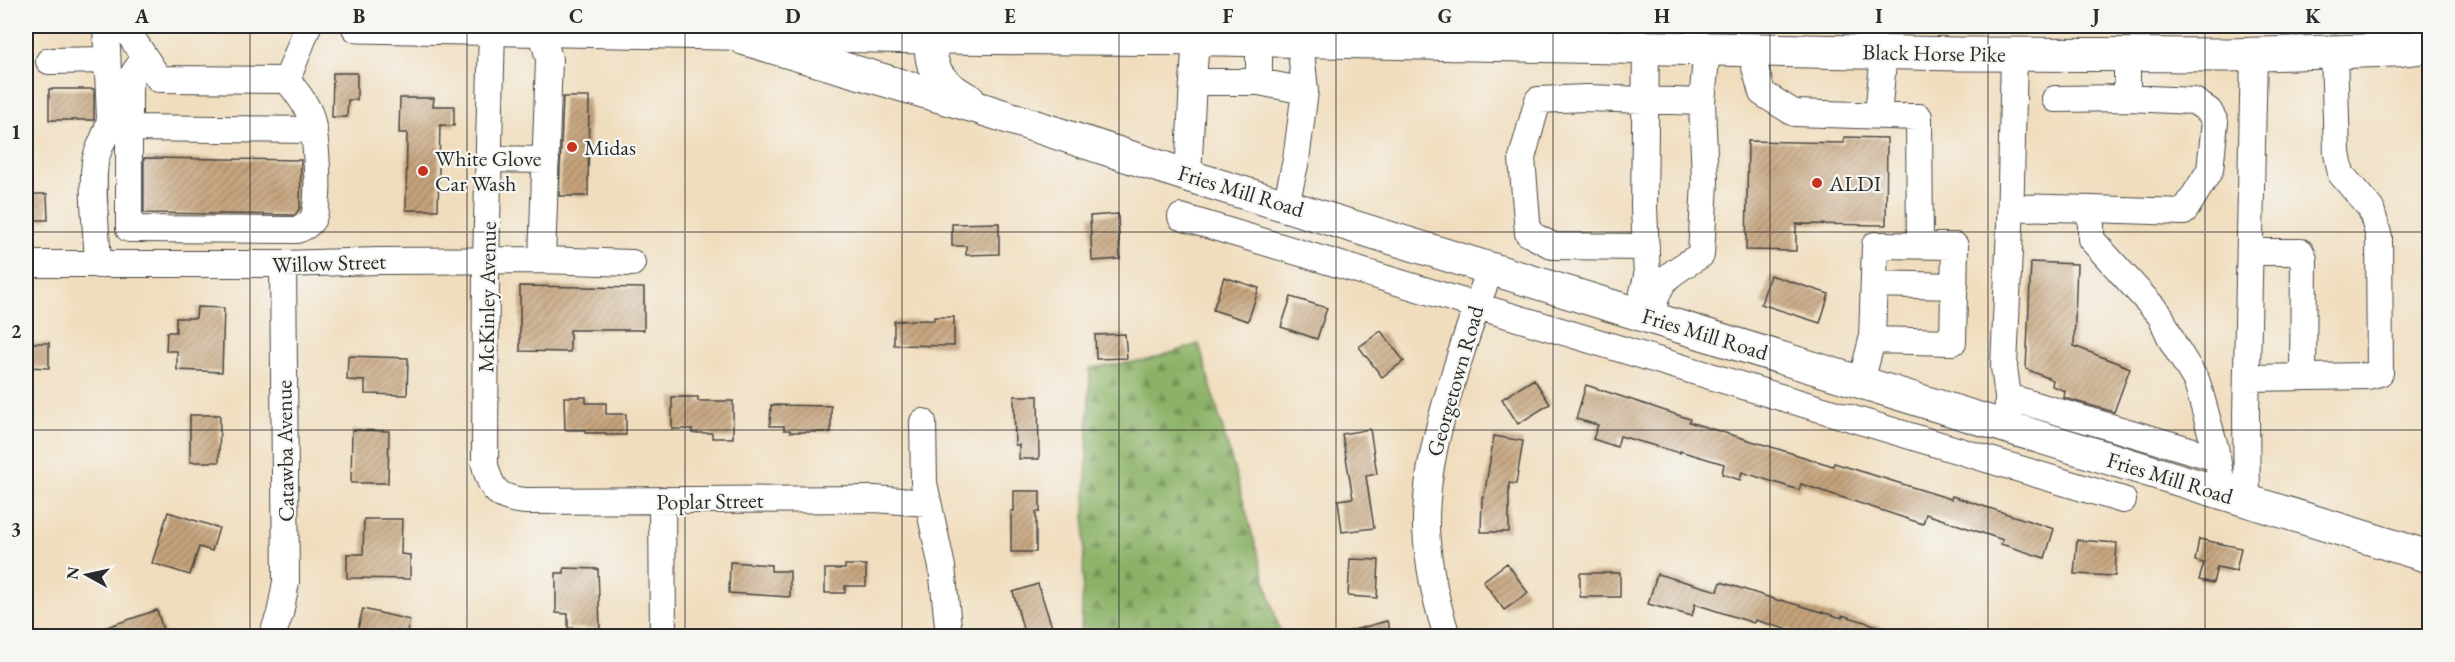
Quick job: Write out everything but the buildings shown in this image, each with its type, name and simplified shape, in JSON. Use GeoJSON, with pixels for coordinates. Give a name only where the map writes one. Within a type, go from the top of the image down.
{"type":"FeatureCollection","features":[{"type":"Feature","properties":{"kind":"highway","name":"Black Horse Pike"},"geometry":{"type":"LineString","coordinates":[[358,26],[723,33],[925,31],[1430,45],[1646,48],[1707,48],[1754,37],[1884,52],[2014,54],[2254,54],[2430,46]]}},
{"type":"Feature","properties":{"kind":"highway"},"geometry":{"type":"LineString","coordinates":[[1430,45],[1448,34],[1477,30],[1533,30],[1545,26]]}},
{"type":"Feature","properties":{"kind":"main road","name":"Fries Mill Road"},"geometry":{"type":"LineString","coordinates":[[925,31],[934,66],[942,80],[954,91],[982,109]]}},
{"type":"Feature","properties":{"kind":"main road","name":"Fries Mill Road"},"geometry":{"type":"LineString","coordinates":[[723,33],[982,109],[1286,206],[2430,557]]}},
{"type":"Feature","properties":{"kind":"street"},"geometry":{"type":"LineString","coordinates":[[98,265],[94,178],[97,154],[109,128],[110,118],[106,26]]}},
{"type":"Feature","properties":{"kind":"street"},"geometry":{"type":"LineString","coordinates":[[124,26],[159,79],[287,80]]}},
{"type":"Feature","properties":{"kind":"street"},"geometry":{"type":"LineString","coordinates":[[287,80],[308,26]]}},
{"type":"Feature","properties":{"kind":"street","name":"McKinley Avenue"},"geometry":{"type":"LineString","coordinates":[[492,29],[486,261],[485,465],[488,480],[496,492]]}},
{"type":"Feature","properties":{"kind":"street"},"geometry":{"type":"LineString","coordinates":[[541,29],[549,59],[542,260]]}},
{"type":"Feature","properties":{"kind":"street"},"geometry":{"type":"LineString","coordinates":[[1754,37],[1762,93],[1794,113],[1919,117],[1920,245]]}},
{"type":"Feature","properties":{"kind":"street"},"geometry":{"type":"LineString","coordinates":[[1188,175],[1196,39]]}},
{"type":"Feature","properties":{"kind":"street"},"geometry":{"type":"LineString","coordinates":[[1259,40],[1259,82]]}},
{"type":"Feature","properties":{"kind":"street"},"geometry":{"type":"LineString","coordinates":[[1286,206],[1296,160],[1305,91],[1300,41]]}},
{"type":"Feature","properties":{"kind":"street"},"geometry":{"type":"LineString","coordinates":[[1645,315],[1647,277],[1644,207],[1646,48]]}},
{"type":"Feature","properties":{"kind":"street"},"geometry":{"type":"LineString","coordinates":[[1645,315],[1668,275],[1701,255],[1705,182],[1702,102],[1707,48]]}},
{"type":"Feature","properties":{"kind":"street"},"geometry":{"type":"LineString","coordinates":[[1878,115],[1884,52]]}},
{"type":"Feature","properties":{"kind":"street"},"geometry":{"type":"LineString","coordinates":[[2247,378],[2376,375],[2380,372],[2382,362],[2379,237],[2371,209],[2341,174],[2337,153],[2334,52]]}},
{"type":"Feature","properties":{"kind":"street"},"geometry":{"type":"LineString","coordinates":[[2007,427],[2008,397],[2004,367],[2011,207],[2014,54]]}},
{"type":"Feature","properties":{"kind":"street"},"geometry":{"type":"LineString","coordinates":[[2236,498],[2247,378],[2254,54]]}},
{"type":"Feature","properties":{"kind":"street"},"geometry":{"type":"LineString","coordinates":[[2127,55],[2127,98]]}},
{"type":"Feature","properties":{"kind":"street"},"geometry":{"type":"LineString","coordinates":[[144,58],[132,76],[129,86],[129,229],[297,230],[312,221],[317,197],[314,130],[303,100],[287,80]]}},
{"type":"Feature","properties":{"kind":"street"},"geometry":{"type":"LineString","coordinates":[[49,61],[107,60]]}},
{"type":"Feature","properties":{"kind":"street"},"geometry":{"type":"LineString","coordinates":[[1193,82],[1259,82],[1305,91]]}},
{"type":"Feature","properties":{"kind":"street"},"geometry":{"type":"LineString","coordinates":[[1646,247],[1553,246],[1528,233],[1522,158],[1538,100],[1587,98],[1702,102]]}},
{"type":"Feature","properties":{"kind":"street"},"geometry":{"type":"LineString","coordinates":[[2011,207],[2184,213],[2210,170],[2215,122],[2209,111],[2194,101],[2127,98],[2055,99]]}},
{"type":"Feature","properties":{"kind":"street"},"geometry":{"type":"LineString","coordinates":[[128,128],[314,130]]}},
{"type":"Feature","properties":{"kind":"street"},"geometry":{"type":"LineString","coordinates":[[489,159],[546,160]]}},
{"type":"Feature","properties":{"kind":"street"},"geometry":{"type":"LineString","coordinates":[[2091,209],[2091,239],[2160,315],[2173,343],[2197,382],[2217,458],[2236,498]]}},
{"type":"Feature","properties":{"kind":"street","name":"Fries Mill Road"},"geometry":{"type":"LineString","coordinates":[[1181,217],[2123,500]]}},
{"type":"Feature","properties":{"kind":"street"},"geometry":{"type":"LineString","coordinates":[[1861,382],[1872,340],[1875,244],[1955,246],[1953,342],[1872,340]]}},
{"type":"Feature","properties":{"kind":"street"},"geometry":{"type":"LineString","coordinates":[[2250,252],[2301,252],[2304,259],[2303,377]]}},
{"type":"Feature","properties":{"kind":"street","name":"Willow Street"},"geometry":{"type":"LineString","coordinates":[[26,264],[283,264],[542,260],[632,263]]}},
{"type":"Feature","properties":{"kind":"street","name":"Catawba Avenue"},"geometry":{"type":"LineString","coordinates":[[272,636],[280,614],[286,582],[283,264]]}},
{"type":"Feature","properties":{"kind":"street","name":"Georgetown Road"},"geometry":{"type":"LineString","coordinates":[[1447,636],[1430,565],[1426,528],[1428,490],[1438,428],[1476,306],[1491,268]]}},
{"type":"Feature","properties":{"kind":"street"},"geometry":{"type":"LineString","coordinates":[[1874,284],[1955,286]]}},
{"type":"Feature","properties":{"kind":"street"},"geometry":{"type":"LineString","coordinates":[[2008,397],[2217,458]]}},
{"type":"Feature","properties":{"kind":"street"},"geometry":{"type":"LineString","coordinates":[[923,422],[923,464],[927,502],[942,567],[949,636]]}},
{"type":"Feature","properties":{"kind":"street","name":"Poplar Street"},"geometry":{"type":"LineString","coordinates":[[496,492],[504,497],[526,501],[875,499],[927,502]]}},
{"type":"Feature","properties":{"kind":"street"},"geometry":{"type":"LineString","coordinates":[[662,501],[663,636]]}},
{"type":"Feature","properties":{"kind":"green space"},"geometry":{"type":"Polygon","coordinates":[[[1199,344],[1281,636],[1081,636],[1090,368],[1148,360],[1199,344]]]}},
{"type":"Feature","properties":{"kind":"place","name":"Midas"},"geometry":{"type":"Point","coordinates":[572,147]}},
{"type":"Feature","properties":{"kind":"place","name":"White Glove Car Wash"},"geometry":{"type":"Point","coordinates":[423,171]}},
{"type":"Feature","properties":{"kind":"place","name":"ALDI"},"geometry":{"type":"Point","coordinates":[1817,183]}}]}
